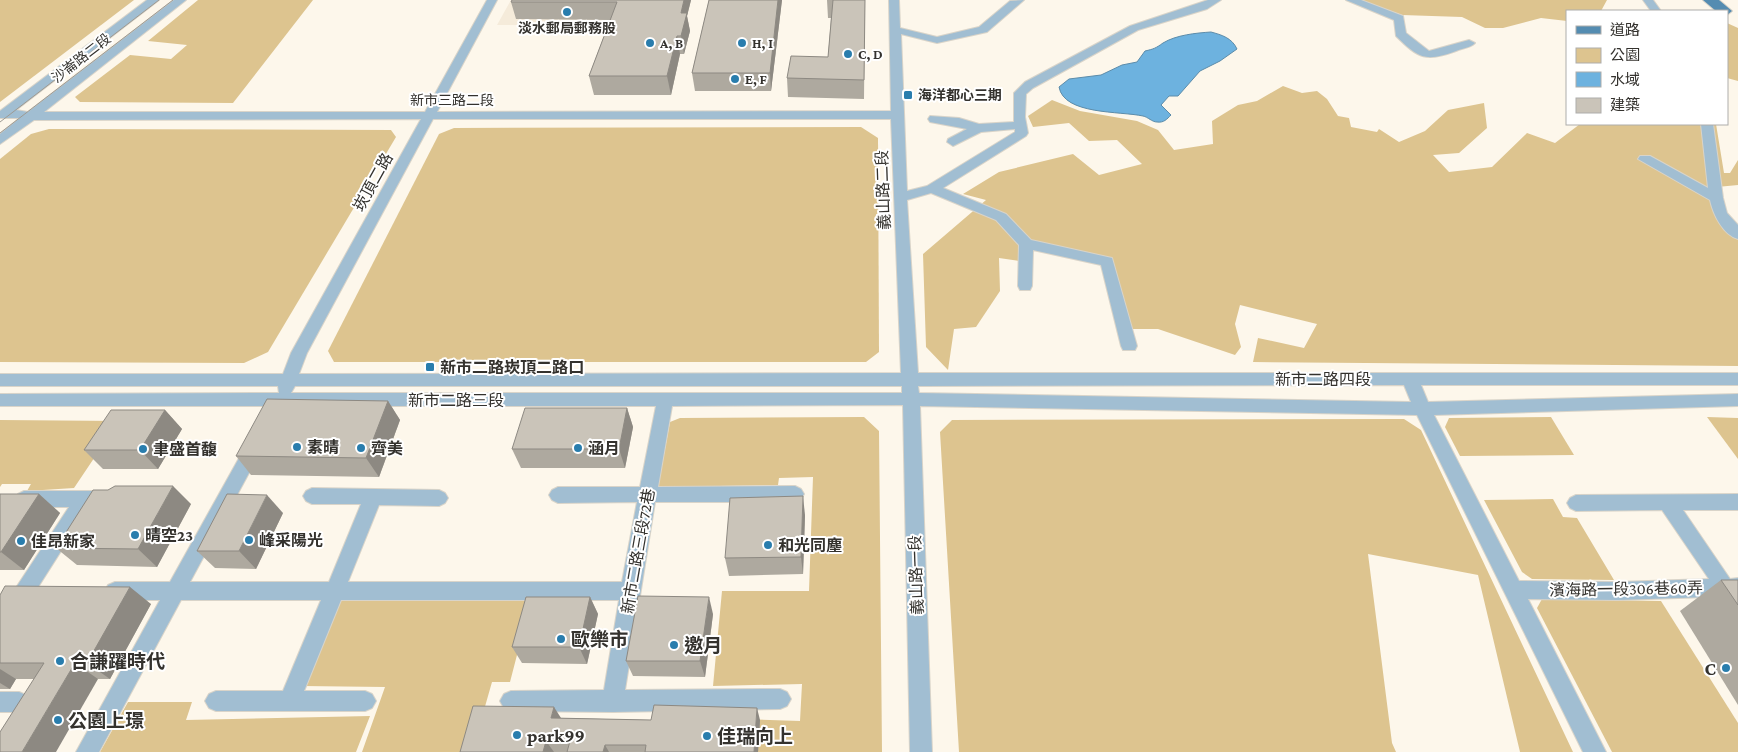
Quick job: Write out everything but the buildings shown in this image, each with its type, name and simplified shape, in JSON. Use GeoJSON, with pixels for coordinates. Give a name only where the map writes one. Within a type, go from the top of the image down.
{"type":"FeatureCollection","features":[{"type":"Feature","properties":{"kind":"main road"},"geometry":{"type":"LineString","coordinates":[[1710,0],[1723,10]]}},
{"type":"Feature","properties":{"kind":"main road"},"geometry":{"type":"LineString","coordinates":[[1725,0],[1738,9]]}},
{"type":"Feature","properties":{"kind":"street","name":"沙崙路二段"},"geometry":{"type":"LineString","coordinates":[[3,115],[154,0]]}},
{"type":"Feature","properties":{"kind":"street","name":"沙崙路二段"},"geometry":{"type":"LineString","coordinates":[[0,140],[181,0]]}},
{"type":"Feature","properties":{"kind":"street","name":"崁頂二路"},"geometry":{"type":"LineString","coordinates":[[87,752],[276,407],[300,353],[492,0]]}},
{"type":"Feature","properties":{"kind":"street","name":"義山路二段"},"geometry":{"type":"LineString","coordinates":[[894,0],[900,197],[911,398]]}},
{"type":"Feature","properties":{"kind":"street"},"geometry":{"type":"LineString","coordinates":[[896,30],[937,40],[983,30],[988,28],[1006,8],[1019,0]]}},
{"type":"Feature","properties":{"kind":"street"},"geometry":{"type":"LineString","coordinates":[[900,197],[932,189],[1022,132],[1020,125],[1020,93],[1029,85],[1134,28],[1174,14],[1203,7],[1216,0]]}},
{"type":"Feature","properties":{"kind":"street"},"geometry":{"type":"LineString","coordinates":[[1351,0],[1399,18],[1400,34],[1418,53],[1432,56],[1452,47],[1469,43]]}},
{"type":"Feature","properties":{"kind":"street","name":"新市三路二段"},"geometry":{"type":"LineString","coordinates":[[3,115],[899,115]]}},
{"type":"Feature","properties":{"kind":"street"},"geometry":{"type":"LineString","coordinates":[[934,119],[959,122],[978,128],[1020,125]]}},
{"type":"Feature","properties":{"kind":"street"},"geometry":{"type":"LineString","coordinates":[[1707,125],[1716,198],[1720,214],[1738,234]]}},
{"type":"Feature","properties":{"kind":"street"},"geometry":{"type":"LineString","coordinates":[[953,142],[978,128]]}},
{"type":"Feature","properties":{"kind":"street"},"geometry":{"type":"LineString","coordinates":[[1645,159],[1716,198]]}},
{"type":"Feature","properties":{"kind":"street"},"geometry":{"type":"LineString","coordinates":[[932,189],[1002,216],[1026,244],[1107,261],[1129,346]]}},
{"type":"Feature","properties":{"kind":"street"},"geometry":{"type":"LineString","coordinates":[[1024,286],[1026,244]]}},
{"type":"Feature","properties":{"kind":"street","name":"新市二路三段"},"geometry":{"type":"LineString","coordinates":[[0,380],[276,407],[909,378]]}},
{"type":"Feature","properties":{"kind":"street","name":"新市二路四段"},"geometry":{"type":"LineString","coordinates":[[909,378],[1738,379]]}},
{"type":"Feature","properties":{"kind":"street"},"geometry":{"type":"LineString","coordinates":[[1410,379],[1422,409],[1595,752]]}},
{"type":"Feature","properties":{"kind":"street","name":"新市二路三段"},"geometry":{"type":"LineString","coordinates":[[0,400],[276,407],[664,400],[911,398]]}},
{"type":"Feature","properties":{"kind":"street","name":"新市二路四段"},"geometry":{"type":"LineString","coordinates":[[911,398],[1422,409],[1738,400]]}},
{"type":"Feature","properties":{"kind":"street","name":"義山路一段"},"geometry":{"type":"LineString","coordinates":[[911,398],[921,752]]}},
{"type":"Feature","properties":{"kind":"street","name":"新市二路三段72巷"},"geometry":{"type":"LineString","coordinates":[[613,702],[630,591],[664,400]]}},
{"type":"Feature","properties":{"kind":"street"},"geometry":{"type":"LineString","coordinates":[[558,494],[795,494]]}},
{"type":"Feature","properties":{"kind":"street"},"geometry":{"type":"LineString","coordinates":[[312,496],[439,498]]}},
{"type":"Feature","properties":{"kind":"street"},"geometry":{"type":"LineString","coordinates":[[290,700],[373,497]]}},
{"type":"Feature","properties":{"kind":"street"},"geometry":{"type":"LineString","coordinates":[[0,630],[33,592],[84,498]]}},
{"type":"Feature","properties":{"kind":"street"},"geometry":{"type":"LineString","coordinates":[[24,499],[110,498]]}},
{"type":"Feature","properties":{"kind":"street"},"geometry":{"type":"LineString","coordinates":[[1576,502],[1738,502]]}},
{"type":"Feature","properties":{"kind":"street"},"geometry":{"type":"LineString","coordinates":[[1667,502],[1732,587]]}},
{"type":"Feature","properties":{"kind":"street","name":"濱海路一段306巷60弄"},"geometry":{"type":"LineString","coordinates":[[1514,590],[1618,591],[1732,587]]}},
{"type":"Feature","properties":{"kind":"street"},"geometry":{"type":"LineString","coordinates":[[100,591],[630,591]]}},
{"type":"Feature","properties":{"kind":"street"},"geometry":{"type":"LineString","coordinates":[[0,592],[33,592]]}},
{"type":"Feature","properties":{"kind":"street"},"geometry":{"type":"LineString","coordinates":[[512,701],[613,702],[780,699]]}},
{"type":"Feature","properties":{"kind":"street"},"geometry":{"type":"LineString","coordinates":[[216,701],[365,701]]}},
{"type":"Feature","properties":{"kind":"shaded area"},"geometry":{"type":"Polygon","coordinates":[[[511,0],[621,0],[612,26],[497,25],[511,0]]]}},
{"type":"Feature","properties":{"kind":"green space"},"geometry":{"type":"Polygon","coordinates":[[[0,0],[134,0],[0,102],[0,0]]]}},
{"type":"Feature","properties":{"kind":"green space"},"geometry":{"type":"Polygon","coordinates":[[[198,0],[313,0],[233,103],[80,102],[75,97],[130,55],[171,59],[187,45],[148,41],[198,0]]]}},
{"type":"Feature","properties":{"kind":"green space"},"geometry":{"type":"Polygon","coordinates":[[[1360,0],[1607,0],[1602,10],[1566,10],[1566,21],[1541,18],[1503,28],[1485,28],[1462,17],[1402,15],[1360,0]]]}},
{"type":"Feature","properties":{"kind":"green space"},"geometry":{"type":"Polygon","coordinates":[[[1728,23],[1738,28],[1738,81],[1728,78],[1728,23]]]}},
{"type":"Feature","properties":{"kind":"green space"},"geometry":{"type":"Polygon","coordinates":[[[1283,86],[1302,93],[1317,91],[1327,99],[1338,116],[1349,118],[1351,127],[1377,132],[1379,129],[1399,142],[1425,131],[1448,110],[1484,103],[1487,128],[1459,153],[1433,155],[1449,172],[1492,167],[1527,133],[1555,143],[1579,125],[1716,125],[1724,173],[1730,173],[1738,160],[1738,185],[1717,187],[1728,221],[1738,231],[1738,366],[1253,362],[1258,338],[1304,348],[1317,324],[1240,305],[1235,324],[1241,347],[1235,355],[1158,329],[1121,329],[1112,260],[1032,245],[1019,261],[999,258],[1000,291],[976,327],[954,329],[948,370],[926,347],[923,254],[986,200],[963,194],[999,172],[1073,154],[1099,175],[1142,164],[1117,140],[1089,141],[1069,123],[1033,127],[1028,116],[1052,100],[1080,111],[1137,121],[1158,130],[1174,150],[1213,144],[1212,121],[1238,105],[1257,101],[1283,86]]]}},
{"type":"Feature","properties":{"kind":"green space"},"geometry":{"type":"Polygon","coordinates":[[[861,127],[878,138],[879,352],[866,362],[334,362],[328,351],[439,134],[454,128],[861,127]]]}},
{"type":"Feature","properties":{"kind":"green space"},"geometry":{"type":"Polygon","coordinates":[[[49,129],[391,130],[396,137],[268,352],[244,363],[0,362],[0,159],[31,134],[49,129]]]}},
{"type":"Feature","properties":{"kind":"green space"},"geometry":{"type":"Polygon","coordinates":[[[864,417],[879,431],[882,752],[652,752],[659,716],[800,721],[802,684],[713,686],[722,591],[809,591],[813,477],[779,478],[778,485],[658,487],[670,422],[680,418],[864,417]]]}},
{"type":"Feature","properties":{"kind":"green space"},"geometry":{"type":"Polygon","coordinates":[[[1551,417],[1574,455],[1460,456],[1445,427],[1449,418],[1551,417]]]}},
{"type":"Feature","properties":{"kind":"green space"},"geometry":{"type":"Polygon","coordinates":[[[1707,417],[1738,418],[1738,459],[1707,417]]]}},
{"type":"Feature","properties":{"kind":"green space"},"geometry":{"type":"Polygon","coordinates":[[[1404,419],[1421,430],[1573,752],[1520,752],[1478,575],[1368,554],[1392,743],[1396,752],[959,752],[940,432],[952,420],[1404,419]]]}},
{"type":"Feature","properties":{"kind":"green space"},"geometry":{"type":"Polygon","coordinates":[[[0,420],[119,421],[74,488],[27,491],[31,484],[2,484],[0,487],[0,420]]]}},
{"type":"Feature","properties":{"kind":"green space"},"geometry":{"type":"Polygon","coordinates":[[[1553,499],[1563,517],[1577,518],[1614,580],[1532,579],[1522,572],[1484,500],[1553,499]]]}},
{"type":"Feature","properties":{"kind":"green space"},"geometry":{"type":"Polygon","coordinates":[[[338,599],[531,601],[510,682],[492,682],[482,717],[561,718],[553,752],[362,752],[385,687],[302,686],[338,599]]]}},
{"type":"Feature","properties":{"kind":"green space"},"geometry":{"type":"Polygon","coordinates":[[[1542,599],[1661,601],[1738,723],[1738,752],[1612,752],[1537,608],[1542,599]]]}},
{"type":"Feature","properties":{"kind":"green space"},"geometry":{"type":"Polygon","coordinates":[[[128,702],[192,702],[186,720],[370,716],[356,752],[100,752],[128,702]]]}},
{"type":"Feature","properties":{"kind":"water"},"geometry":{"type":"Polygon","coordinates":[[[1211,32],[1223,36],[1235,45],[1237,49],[1220,61],[1200,71],[1178,96],[1169,96],[1161,105],[1171,115],[1163,121],[1155,122],[1143,116],[1082,107],[1071,103],[1063,96],[1059,87],[1069,79],[1101,75],[1122,65],[1137,62],[1145,51],[1174,38],[1211,32]]]}},
{"type":"Feature","properties":{"kind":"tram line"},"geometry":{"type":"LineString","coordinates":[[0,122],[159,0]]}},
{"type":"Feature","properties":{"kind":"tram line"},"geometry":{"type":"LineString","coordinates":[[0,133],[173,0]]}},
{"type":"Feature","properties":{"kind":"place","name":"淡水郵局郵務股"},"geometry":{"type":"Point","coordinates":[567,12]}},
{"type":"Feature","properties":{"kind":"place","name":"A, B"},"geometry":{"type":"Point","coordinates":[650,43]}},
{"type":"Feature","properties":{"kind":"place","name":"H, I"},"geometry":{"type":"Point","coordinates":[742,43]}},
{"type":"Feature","properties":{"kind":"place","name":"C, D"},"geometry":{"type":"Point","coordinates":[848,54]}},
{"type":"Feature","properties":{"kind":"place","name":"E, F"},"geometry":{"type":"Point","coordinates":[735,79]}},
{"type":"Feature","properties":{"kind":"place","name":"海洋都心三期"},"geometry":{"type":"Point","coordinates":[908,95]}},
{"type":"Feature","properties":{"kind":"place","name":"新市二路崁頂二路口"},"geometry":{"type":"Point","coordinates":[430,367]}},
{"type":"Feature","properties":{"kind":"place","name":"素晴"},"geometry":{"type":"Point","coordinates":[297,447]}},
{"type":"Feature","properties":{"kind":"place","name":"齊美"},"geometry":{"type":"Point","coordinates":[361,448]}},
{"type":"Feature","properties":{"kind":"place","name":"涵月"},"geometry":{"type":"Point","coordinates":[578,448]}},
{"type":"Feature","properties":{"kind":"place","name":"聿盛首馥"},"geometry":{"type":"Point","coordinates":[143,449]}},
{"type":"Feature","properties":{"kind":"place","name":"晴空23"},"geometry":{"type":"Point","coordinates":[135,535]}},
{"type":"Feature","properties":{"kind":"place","name":"峰采陽光"},"geometry":{"type":"Point","coordinates":[249,540]}},
{"type":"Feature","properties":{"kind":"place","name":"佳昂新家"},"geometry":{"type":"Point","coordinates":[21,541]}},
{"type":"Feature","properties":{"kind":"place","name":"和光同塵"},"geometry":{"type":"Point","coordinates":[768,545]}},
{"type":"Feature","properties":{"kind":"place","name":"歐樂市"},"geometry":{"type":"Point","coordinates":[561,639]}},
{"type":"Feature","properties":{"kind":"place","name":"邀月"},"geometry":{"type":"Point","coordinates":[674,645]}},
{"type":"Feature","properties":{"kind":"place","name":"合謙躍時代"},"geometry":{"type":"Point","coordinates":[60,661]}},
{"type":"Feature","properties":{"kind":"place","name":"C"},"geometry":{"type":"Point","coordinates":[1726,668]}},
{"type":"Feature","properties":{"kind":"place","name":"公園上璟"},"geometry":{"type":"Point","coordinates":[58,720]}},
{"type":"Feature","properties":{"kind":"place","name":"park99"},"geometry":{"type":"Point","coordinates":[517,735]}},
{"type":"Feature","properties":{"kind":"place","name":"佳瑞向上"},"geometry":{"type":"Point","coordinates":[707,736]}}]}
